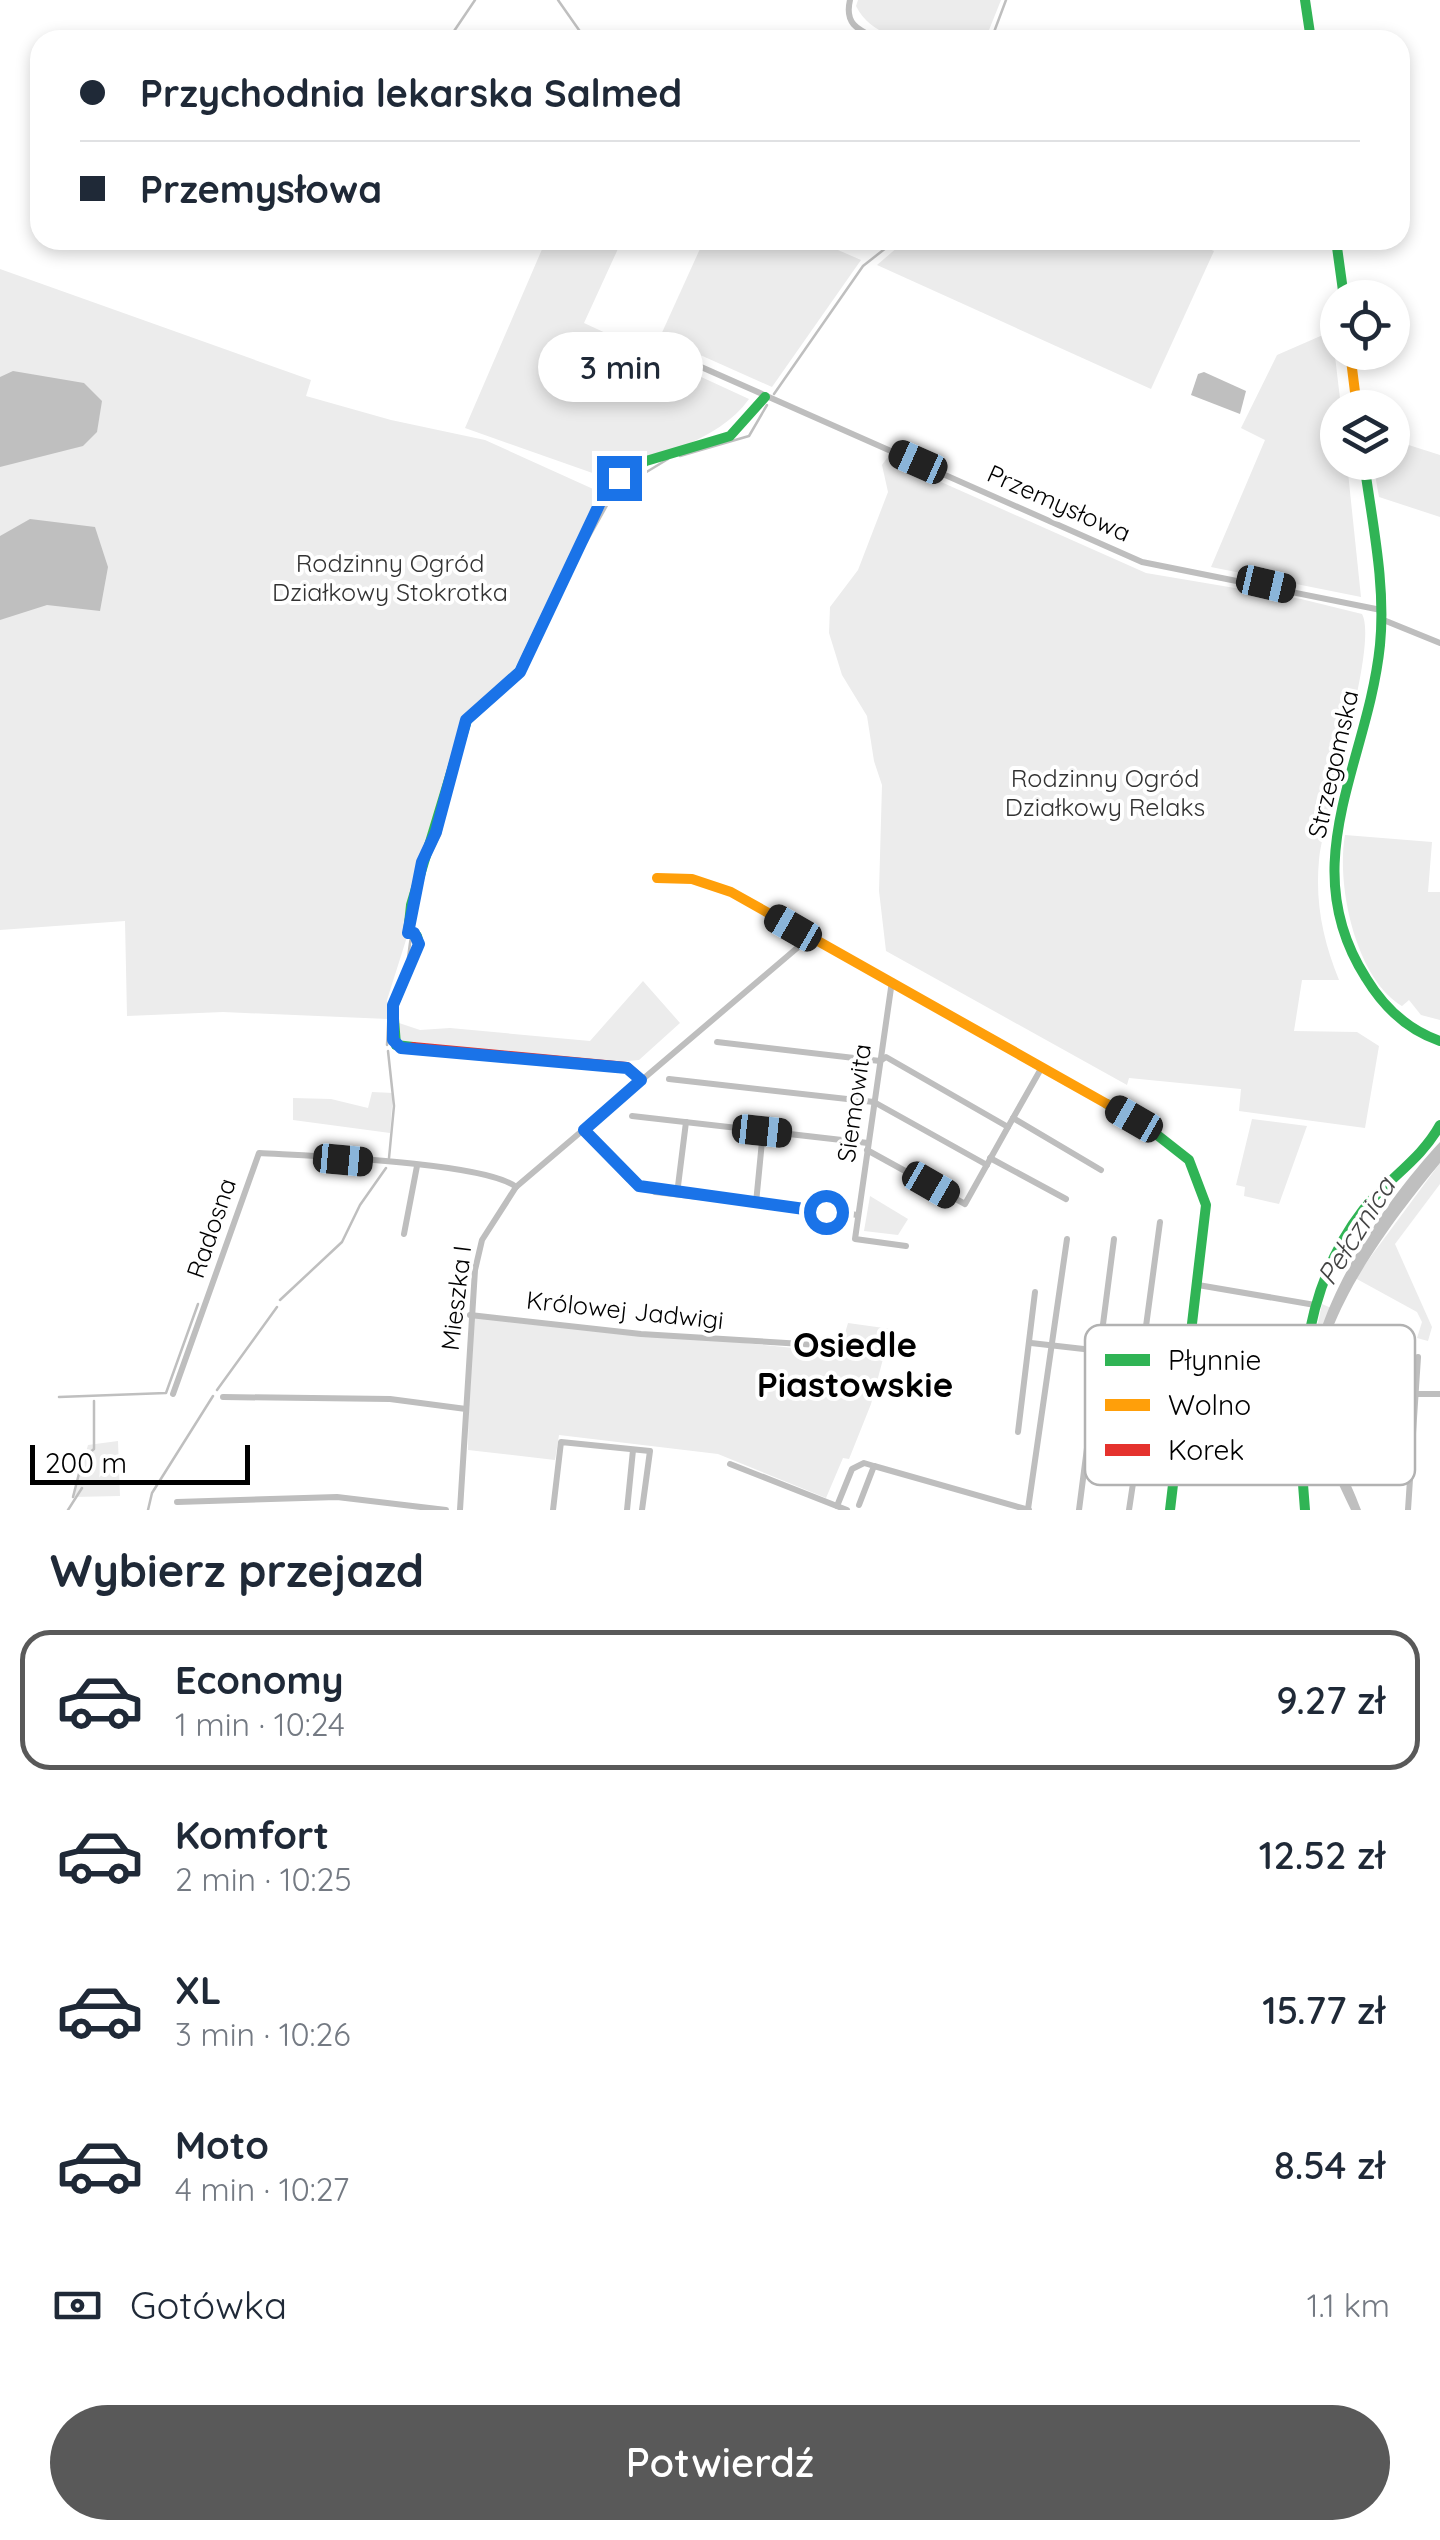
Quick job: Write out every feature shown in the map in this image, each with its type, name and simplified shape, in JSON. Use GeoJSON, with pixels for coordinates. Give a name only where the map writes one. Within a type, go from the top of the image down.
{"type":"FeatureCollection","features":[{"type":"Feature","properties":{"kind":"street"},"geometry":{"type":"LineString","coordinates":[[850,0],[848,18],[861,30]]}},
{"type":"Feature","properties":{"kind":"street"},"geometry":{"type":"LineString","coordinates":[[1305,0],[1310,30]]}},
{"type":"Feature","properties":{"kind":"street"},"geometry":{"type":"LineString","coordinates":[[1337,250],[1342,280]]}},
{"type":"Feature","properties":{"kind":"street","name":"Przemysłowa"},"geometry":{"type":"LineString","coordinates":[[640,340],[1142,562],[1381,615],[1440,643]]}},
{"type":"Feature","properties":{"kind":"street"},"geometry":{"type":"LineString","coordinates":[[641,1080],[627,1068],[396,1046],[391,1030],[393,1005],[419,944],[414,933],[408,933],[411,905],[466,720],[520,672],[607,488],[646,461],[730,436],[765,397]]}},
{"type":"Feature","properties":{"kind":"street","name":"Strzegomska"},"geometry":{"type":"LineString","coordinates":[[1366,480],[1381,615],[1374,678],[1333,843],[1332,895],[1344,940],[1365,980],[1392,1011],[1437,1043]]}},
{"type":"Feature","properties":{"kind":"street"},"geometry":{"type":"LineString","coordinates":[[657,878],[711,883],[892,981],[1168,1140],[1190,1162],[1206,1205],[1194,1325]]}},
{"type":"Feature","properties":{"kind":"street","name":"Mieszka I"},"geometry":{"type":"LineString","coordinates":[[460,1510],[470,1314],[482,1240],[516,1187],[810,937]]}},
{"type":"Feature","properties":{"kind":"street","name":"Siemowita"},"geometry":{"type":"LineString","coordinates":[[858,1215],[892,981]]}},
{"type":"Feature","properties":{"kind":"street"},"geometry":{"type":"LineString","coordinates":[[717,1042],[890,1059],[1008,1127]]}},
{"type":"Feature","properties":{"kind":"street"},"geometry":{"type":"LineString","coordinates":[[632,1116],[868,1146],[964,1204],[1042,1067]]}},
{"type":"Feature","properties":{"kind":"street"},"geometry":{"type":"LineString","coordinates":[[669,1079],[874,1102],[1066,1199]]}},
{"type":"Feature","properties":{"kind":"street"},"geometry":{"type":"LineString","coordinates":[[1013,1118],[1102,1170]]}},
{"type":"Feature","properties":{"kind":"street"},"geometry":{"type":"LineString","coordinates":[[676,1194],[686,1122]]}},
{"type":"Feature","properties":{"kind":"street"},"geometry":{"type":"LineString","coordinates":[[1311,1325],[1332,1256],[1377,1194],[1427,1146],[1440,1125]]}},
{"type":"Feature","properties":{"kind":"street"},"geometry":{"type":"LineString","coordinates":[[584,1130],[628,1179],[655,1192],[858,1215],[854,1239],[906,1246]]}},
{"type":"Feature","properties":{"kind":"street"},"geometry":{"type":"LineString","coordinates":[[756,1203],[762,1131]]}},
{"type":"Feature","properties":{"kind":"street","name":"Radosna"},"geometry":{"type":"LineString","coordinates":[[173,1394],[258,1153],[417,1166],[504,1178],[516,1187]]}},
{"type":"Feature","properties":{"kind":"street"},"geometry":{"type":"LineString","coordinates":[[404,1234],[417,1166]]}},
{"type":"Feature","properties":{"kind":"street"},"geometry":{"type":"LineString","coordinates":[[1150,1325],[1160,1222]]}},
{"type":"Feature","properties":{"kind":"street"},"geometry":{"type":"LineString","coordinates":[[838,1506],[856,1465],[874,1466],[1029,1510],[1067,1239]]}},
{"type":"Feature","properties":{"kind":"street"},"geometry":{"type":"LineString","coordinates":[[1103,1325],[1114,1239]]}},
{"type":"Feature","properties":{"kind":"street"},"geometry":{"type":"LineString","coordinates":[[1198,1285],[1315,1305]]}},
{"type":"Feature","properties":{"kind":"street"},"geometry":{"type":"LineString","coordinates":[[1018,1432],[1036,1292]]}},
{"type":"Feature","properties":{"kind":"street","name":"Królowej Jadwigi"},"geometry":{"type":"LineString","coordinates":[[470,1314],[652,1335],[835,1346]]}},
{"type":"Feature","properties":{"kind":"street"},"geometry":{"type":"LineString","coordinates":[[1031,1343],[1085,1349]]}},
{"type":"Feature","properties":{"kind":"street"},"geometry":{"type":"LineString","coordinates":[[1415,1398],[1418,1357]]}},
{"type":"Feature","properties":{"kind":"street"},"geometry":{"type":"LineString","coordinates":[[1416,1394],[1440,1394]]}},
{"type":"Feature","properties":{"kind":"street"},"geometry":{"type":"LineString","coordinates":[[223,1396],[390,1399],[466,1408]]}},
{"type":"Feature","properties":{"kind":"street"},"geometry":{"type":"LineString","coordinates":[[553,1510],[561,1442],[650,1450],[642,1510]]}},
{"type":"Feature","properties":{"kind":"street"},"geometry":{"type":"LineString","coordinates":[[627,1510],[633,1450]]}},
{"type":"Feature","properties":{"kind":"street"},"geometry":{"type":"LineString","coordinates":[[730,1464],[847,1510]]}},
{"type":"Feature","properties":{"kind":"street"},"geometry":{"type":"LineString","coordinates":[[1079,1510],[1085,1465]]}},
{"type":"Feature","properties":{"kind":"street"},"geometry":{"type":"LineString","coordinates":[[859,1505],[874,1466]]}},
{"type":"Feature","properties":{"kind":"street"},"geometry":{"type":"LineString","coordinates":[[1129,1510],[1132,1485]]}},
{"type":"Feature","properties":{"kind":"street"},"geometry":{"type":"LineString","coordinates":[[1170,1510],[1173,1485]]}},
{"type":"Feature","properties":{"kind":"street"},"geometry":{"type":"LineString","coordinates":[[1303,1485],[1306,1510]]}},
{"type":"Feature","properties":{"kind":"street"},"geometry":{"type":"LineString","coordinates":[[1408,1510],[1409,1485]]}},
{"type":"Feature","properties":{"kind":"street"},"geometry":{"type":"LineString","coordinates":[[177,1502],[337,1497],[446,1510]]}},
{"type":"Feature","properties":{"kind":"green space"},"geometry":{"type":"Polygon","coordinates":[[[858,0],[1001,0],[989,30],[880,30],[856,6],[858,0]]]}},
{"type":"Feature","properties":{"kind":"green space"},"geometry":{"type":"Polygon","coordinates":[[[542,250],[617,250],[584,323],[749,399],[720,427],[701,438],[601,476],[465,428],[542,250]]]}},
{"type":"Feature","properties":{"kind":"green space"},"geometry":{"type":"Polygon","coordinates":[[[699,250],[838,250],[861,260],[772,387],[660,337],[699,250]]]}},
{"type":"Feature","properties":{"kind":"green space"},"geometry":{"type":"Polygon","coordinates":[[[894,250],[1214,251],[1151,389],[877,265],[894,250]]]}},
{"type":"Feature","properties":{"kind":"green space","name":"Rodzinny Ogród Działkowy Stokrotka"},"geometry":{"type":"Polygon","coordinates":[[[0,269],[311,380],[306,396],[391,420],[485,440],[602,493],[525,652],[508,678],[463,718],[432,834],[418,858],[406,940],[387,1000],[388,1019],[223,1012],[127,1016],[125,921],[0,930],[0,269]]]}},
{"type":"Feature","properties":{"kind":"green space"},"geometry":{"type":"Polygon","coordinates":[[[1320,336],[1320,370],[1337,370],[1339,390],[1320,390],[1320,480],[1349,480],[1361,597],[1211,567],[1265,440],[1241,428],[1277,355],[1320,336]]]}},
{"type":"Feature","properties":{"kind":"green space"},"geometry":{"type":"Polygon","coordinates":[[[1410,445],[1440,455],[1440,517],[1379,497],[1376,480],[1410,480],[1410,445]]]}},
{"type":"Feature","properties":{"kind":"green space","name":"Rodzinny Ogród Działkowy Relaks"},"geometry":{"type":"Polygon","coordinates":[[[887,458],[1146,573],[1301,599],[1362,614],[1363,659],[1319,860],[1322,921],[1339,980],[1302,980],[1294,1031],[1357,1032],[1379,1046],[1365,1128],[1239,1111],[1241,1089],[1129,1078],[1127,1085],[886,951],[879,891],[882,785],[867,716],[842,675],[829,633],[830,607],[858,570],[888,492],[882,465],[887,458]]]}},
{"type":"Feature","properties":{"kind":"green space"},"geometry":{"type":"Polygon","coordinates":[[[1345,835],[1432,842],[1428,892],[1440,892],[1440,1020],[1421,1015],[1409,1000],[1402,1006],[1372,975],[1361,953],[1347,904],[1345,835]]]}},
{"type":"Feature","properties":{"kind":"green space"},"geometry":{"type":"Polygon","coordinates":[[[643,981],[680,1023],[639,1060],[596,1064],[413,1046],[401,1040],[395,1030],[396,1022],[420,1030],[450,1028],[590,1041],[643,981]]]}},
{"type":"Feature","properties":{"kind":"green space"},"geometry":{"type":"Polygon","coordinates":[[[372,1092],[393,1093],[390,1133],[293,1120],[293,1098],[331,1099],[368,1108],[372,1092]]]}},
{"type":"Feature","properties":{"kind":"green space"},"geometry":{"type":"Polygon","coordinates":[[[1252,1119],[1307,1126],[1279,1204],[1244,1196],[1245,1187],[1236,1185],[1252,1119]]]}},
{"type":"Feature","properties":{"kind":"green space"},"geometry":{"type":"Polygon","coordinates":[[[1440,1163],[1440,1184],[1395,1244],[1432,1327],[1428,1341],[1417,1338],[1422,1322],[1417,1312],[1355,1278],[1440,1163]]]}},
{"type":"Feature","properties":{"kind":"green space"},"geometry":{"type":"Polygon","coordinates":[[[870,1196],[908,1219],[898,1235],[864,1231],[870,1196]]]}},
{"type":"Feature","properties":{"kind":"green space"},"geometry":{"type":"Polygon","coordinates":[[[1322,1304],[1331,1308],[1326,1325],[1318,1325],[1322,1304]]]}},
{"type":"Feature","properties":{"kind":"green space"},"geometry":{"type":"Polygon","coordinates":[[[470,1315],[832,1352],[841,1347],[848,1323],[891,1329],[871,1404],[849,1459],[843,1458],[826,1498],[718,1454],[559,1435],[555,1460],[468,1450],[470,1315]]]}},
{"type":"Feature","properties":{"kind":"green space"},"geometry":{"type":"Polygon","coordinates":[[[118,1441],[120,1496],[73,1497],[88,1445],[118,1441]]]}},
{"type":"Feature","properties":{"kind":"shaded area"},"geometry":{"type":"Polygon","coordinates":[[[13,371],[84,383],[102,401],[97,432],[83,446],[0,467],[0,377],[13,371]]]}},
{"type":"Feature","properties":{"kind":"shaded area"},"geometry":{"type":"Polygon","coordinates":[[[1204,372],[1246,391],[1240,414],[1191,395],[1198,374],[1204,372]]]}},
{"type":"Feature","properties":{"kind":"shaded area"},"geometry":{"type":"Polygon","coordinates":[[[30,519],[95,527],[108,567],[100,611],[47,605],[0,620],[0,536],[30,519]]]}},
{"type":"Feature","properties":{"kind":"shaded area"},"geometry":{"type":"Polygon","coordinates":[[[1440,1142],[1440,1163],[1378,1245],[1334,1325],[1323,1325],[1351,1263],[1372,1228],[1440,1142]]]}},
{"type":"Feature","properties":{"kind":"shaded area"},"geometry":{"type":"Polygon","coordinates":[[[1339,1485],[1350,1485],[1361,1510],[1351,1510],[1339,1485]]]}},
{"type":"Feature","properties":{"kind":"waterway"},"geometry":{"type":"LineString","coordinates":[[455,30],[475,0]]}},
{"type":"Feature","properties":{"kind":"waterway"},"geometry":{"type":"LineString","coordinates":[[558,0],[579,30]]}},
{"type":"Feature","properties":{"kind":"waterway"},"geometry":{"type":"LineString","coordinates":[[995,30],[1006,0]]}},
{"type":"Feature","properties":{"kind":"waterway"},"geometry":{"type":"LineString","coordinates":[[774,394],[863,266],[883,250]]}},
{"type":"Feature","properties":{"kind":"waterway"},"geometry":{"type":"LineString","coordinates":[[680,456],[749,436],[767,405]]}},
{"type":"Feature","properties":{"kind":"waterway"},"geometry":{"type":"LineString","coordinates":[[586,543],[615,491],[668,459]]}},
{"type":"Feature","properties":{"kind":"waterway"},"geometry":{"type":"LineString","coordinates":[[479,714],[521,677],[533,654]]}},
{"type":"Feature","properties":{"kind":"waterway"},"geometry":{"type":"LineString","coordinates":[[431,853],[440,835],[446,804]]}},
{"type":"Feature","properties":{"kind":"waterway"},"geometry":{"type":"LineString","coordinates":[[408,958],[411,936]]}},
{"type":"Feature","properties":{"kind":"waterway"},"geometry":{"type":"LineString","coordinates":[[387,1045],[389,1007]]}},
{"type":"Feature","properties":{"kind":"waterway"},"geometry":{"type":"LineString","coordinates":[[388,1051],[394,1106],[389,1158]]}},
{"type":"Feature","properties":{"kind":"waterway"},"geometry":{"type":"LineString","coordinates":[[280,1300],[342,1242],[360,1205],[386,1168]]}},
{"type":"Feature","properties":{"kind":"waterway"},"geometry":{"type":"LineString","coordinates":[[59,1397],[166,1393],[198,1304]]}},
{"type":"Feature","properties":{"kind":"waterway"},"geometry":{"type":"LineString","coordinates":[[217,1390],[277,1307]]}},
{"type":"Feature","properties":{"kind":"waterway"},"geometry":{"type":"LineString","coordinates":[[148,1510],[152,1493],[213,1396]]}},
{"type":"Feature","properties":{"kind":"waterway"},"geometry":{"type":"LineString","coordinates":[[73,1497],[83,1458],[94,1449],[94,1401]]}},
{"type":"Feature","properties":{"kind":"waterway"},"geometry":{"type":"LineString","coordinates":[[68,1510],[82,1488]]}},
{"type":"Feature","properties":{"kind":"traffic: fast"},"geometry":{"type":"LineString","coordinates":[[1305,0],[1310,30]]}},
{"type":"Feature","properties":{"kind":"traffic: fast"},"geometry":{"type":"LineString","coordinates":[[1337,250],[1342,280]]}},
{"type":"Feature","properties":{"kind":"traffic: fast"},"geometry":{"type":"LineString","coordinates":[[413,1047],[396,1045],[393,1006],[419,944],[417,936],[408,933],[411,905],[467,720],[520,671],[607,488],[646,461],[730,436],[765,397]]}},
{"type":"Feature","properties":{"kind":"traffic: fast"},"geometry":{"type":"LineString","coordinates":[[1367,480],[1380,576],[1380,645],[1373,689],[1341,813],[1335,854],[1336,894],[1345,936],[1373,988],[1407,1024],[1440,1041]]}},
{"type":"Feature","properties":{"kind":"traffic: fast"},"geometry":{"type":"LineString","coordinates":[[1107,1104],[1147,1127],[1189,1160],[1206,1205],[1192,1325]]}},
{"type":"Feature","properties":{"kind":"traffic: fast"},"geometry":{"type":"LineString","coordinates":[[1311,1325],[1325,1278],[1341,1243],[1363,1210],[1423,1149],[1440,1125]]}},
{"type":"Feature","properties":{"kind":"traffic: fast"},"geometry":{"type":"LineString","coordinates":[[1170,1510],[1173,1485]]}},
{"type":"Feature","properties":{"kind":"traffic: fast"},"geometry":{"type":"LineString","coordinates":[[1303,1485],[1305,1510]]}},
{"type":"Feature","properties":{"kind":"traffic: slow"},"geometry":{"type":"LineString","coordinates":[[1352,370],[1355,390]]}},
{"type":"Feature","properties":{"kind":"traffic: slow"},"geometry":{"type":"LineString","coordinates":[[657,878],[692,879],[731,892],[1107,1104]]}},
{"type":"Feature","properties":{"kind":"traffic: jam"},"geometry":{"type":"LineString","coordinates":[[413,1047],[627,1067],[641,1080]]}},
{"type":"Feature","properties":{"kind":"district","name":"Osiedle Piastowskie"},"geometry":{"type":"Point","coordinates":[855,1365]}},
{"type":"Feature","properties":{"kind":"route"},"geometry":{"type":"LineString","coordinates":[[619,478],[607,488],[520,672],[466,720],[436,832],[422,862],[411,905],[408,933],[414,933],[419,944],[393,1005],[393,1040],[401,1048],[627,1068],[641,1080],[584,1130],[628,1179],[655,1192],[826,1212]]}},
{"type":"Feature","properties":{"kind":"water label","name":"Pełcznica"},"geometry":{"type":"Point","coordinates":[1356,1231]}}]}
